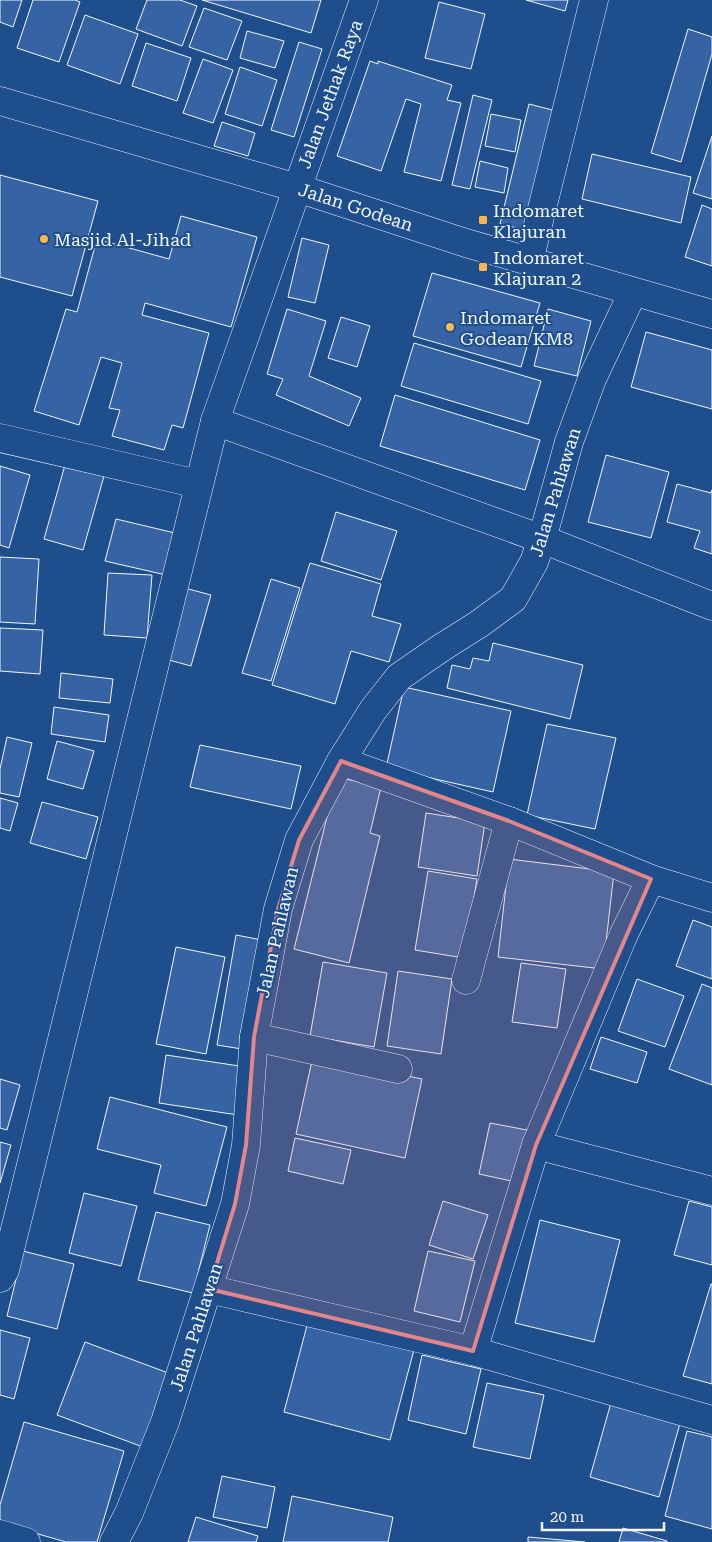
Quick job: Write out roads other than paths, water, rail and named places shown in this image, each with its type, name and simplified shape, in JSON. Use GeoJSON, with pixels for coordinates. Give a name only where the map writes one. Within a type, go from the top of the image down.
{"type":"FeatureCollection","features":[{"type":"Feature","properties":{"kind":"street","name":"Jalan Jethak Raya"},"geometry":{"type":"LineString","coordinates":[[0,1278],[4,1270],[214,421],[364,0]]}},
{"type":"Feature","properties":{"kind":"street"},"geometry":{"type":"LineString","coordinates":[[529,261],[594,0]]}},
{"type":"Feature","properties":{"kind":"street","name":"Jalan Godean"},"geometry":{"type":"LineString","coordinates":[[0,101],[297,188],[466,243],[712,314]]}},
{"type":"Feature","properties":{"kind":"street","name":"Jalan Pahlawan"},"geometry":{"type":"LineString","coordinates":[[114,1542],[129,1513],[165,1422],[235,1204],[244,1154],[254,1037],[278,909],[299,840],[341,761],[373,710],[400,677],[479,624],[512,598],[534,562],[570,442],[592,379],[633,292]]}},
{"type":"Feature","properties":{"kind":"street"},"geometry":{"type":"LineString","coordinates":[[214,421],[542,540],[712,606]]}},
{"type":"Feature","properties":{"kind":"street"},"geometry":{"type":"LineString","coordinates":[[0,438],[198,484]]}},
{"type":"Feature","properties":{"kind":"street"},"geometry":{"type":"LineString","coordinates":[[341,761],[509,821],[651,879],[712,898]]}},
{"type":"Feature","properties":{"kind":"street"},"geometry":{"type":"LineString","coordinates":[[466,980],[509,821]]}},
{"type":"Feature","properties":{"kind":"street"},"geometry":{"type":"LineString","coordinates":[[473,1351],[536,1145],[624,934],[651,879]]}},
{"type":"Feature","properties":{"kind":"street"},"geometry":{"type":"LineString","coordinates":[[254,1037],[398,1069]]}},
{"type":"Feature","properties":{"kind":"street"},"geometry":{"type":"LineString","coordinates":[[536,1145],[712,1191]]}},
{"type":"Feature","properties":{"kind":"street"},"geometry":{"type":"LineString","coordinates":[[209,1289],[473,1351],[712,1420]]}},
{"type":"Feature","properties":{"kind":"street"},"geometry":{"type":"LineString","coordinates":[[0,1534],[26,1542]]}},
{"type":"Feature","properties":{"kind":"place","name":"Indomaret Klajuran"},"geometry":{"type":"Point","coordinates":[483,220]}},
{"type":"Feature","properties":{"kind":"place","name":"Masjid Al-Jihad"},"geometry":{"type":"Point","coordinates":[44,239]}},
{"type":"Feature","properties":{"kind":"place","name":"Indomaret Klajuran 2"},"geometry":{"type":"Point","coordinates":[483,267]}},
{"type":"Feature","properties":{"kind":"place","name":"Indomaret Godean KM8"},"geometry":{"type":"Point","coordinates":[450,327]}}]}
